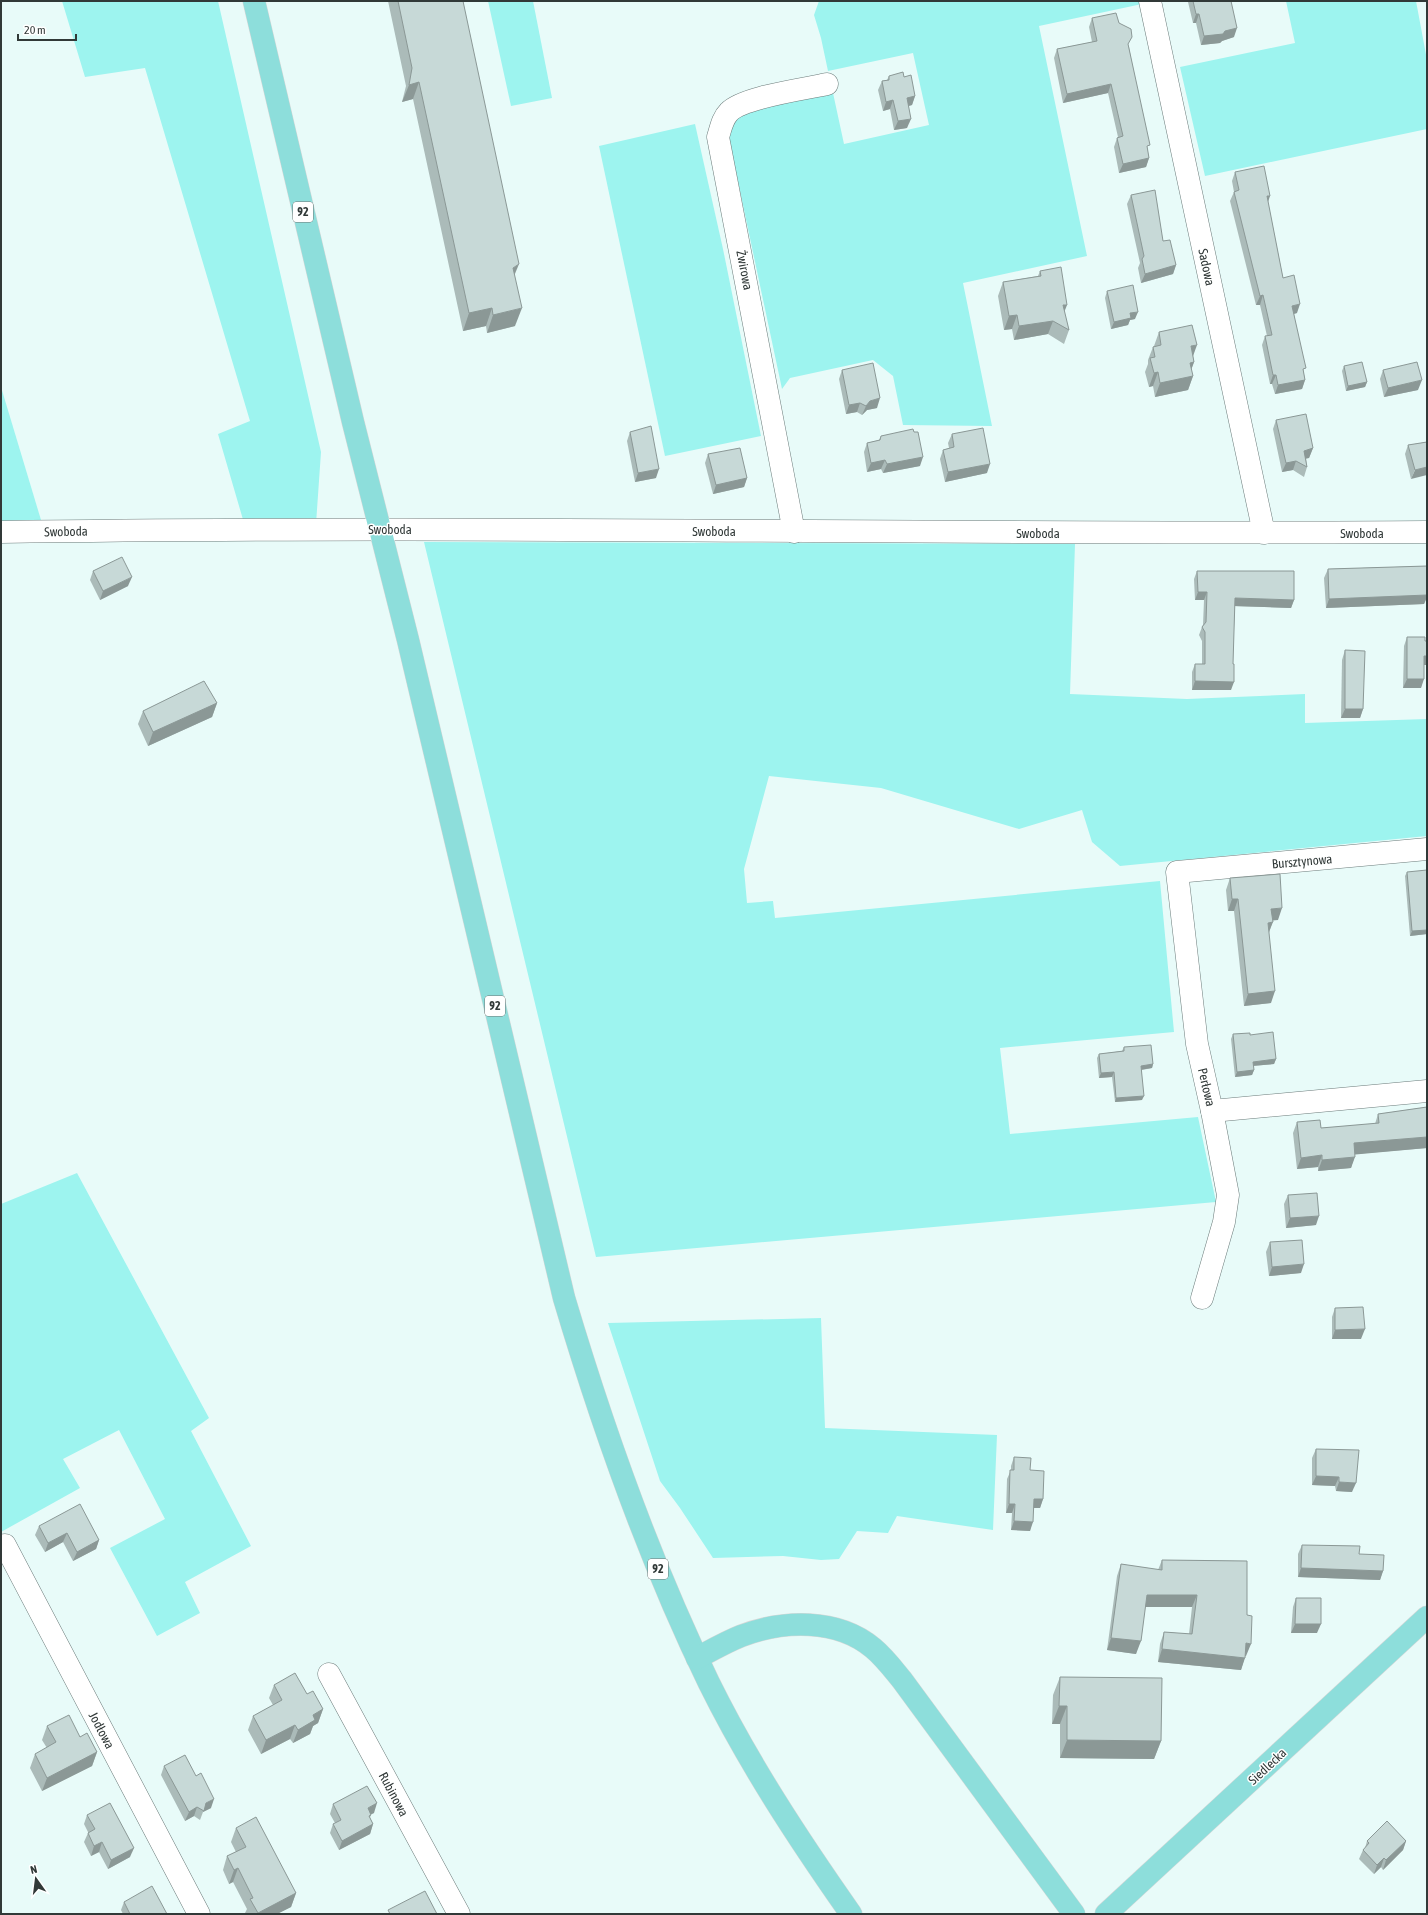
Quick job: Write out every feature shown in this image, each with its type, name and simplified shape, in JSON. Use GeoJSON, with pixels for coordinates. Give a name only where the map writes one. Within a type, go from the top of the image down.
{"type":"FeatureCollection","features":[{"type":"Feature","properties":{"kind":"main road","name":"92"},"geometry":{"type":"LineString","coordinates":[[254,1],[353,422],[408,640],[564,1298],[596,1404],[663,1581],[697,1658],[730,1723],[764,1782],[789,1823],[851,1914]]}},
{"type":"Feature","properties":{"kind":"main road","name":"Siedlecka"},"geometry":{"type":"LineString","coordinates":[[1106,1914],[1427,1617]]}},
{"type":"Feature","properties":{"kind":"main road"},"geometry":{"type":"LineString","coordinates":[[697,1658],[741,1636],[783,1626],[806,1624],[843,1631],[873,1648],[902,1680],[1074,1914]]}},
{"type":"Feature","properties":{"kind":"street","name":"Sadowa"},"geometry":{"type":"LineString","coordinates":[[1150,1],[1264,533]]}},
{"type":"Feature","properties":{"kind":"street","name":"Żwirowa"},"geometry":{"type":"LineString","coordinates":[[794,532],[718,137],[722,123],[729,112],[742,103],[827,84]]}},
{"type":"Feature","properties":{"kind":"street","name":"Swoboda"},"geometry":{"type":"LineString","coordinates":[[1,532],[380,528],[794,532],[1427,532]]}},
{"type":"Feature","properties":{"kind":"street","name":"Bursztynowa"},"geometry":{"type":"LineString","coordinates":[[1177,872],[1427,849]]}},
{"type":"Feature","properties":{"kind":"street","name":"Perłowa"},"geometry":{"type":"LineString","coordinates":[[1177,872],[1197,1044],[1212,1111],[1228,1195],[1224,1222],[1202,1298]]}},
{"type":"Feature","properties":{"kind":"street"},"geometry":{"type":"LineString","coordinates":[[1212,1111],[1427,1091]]}},
{"type":"Feature","properties":{"kind":"street","name":"Jodłowa"},"geometry":{"type":"LineString","coordinates":[[5,1545],[199,1914]]}},
{"type":"Feature","properties":{"kind":"street","name":"Rubinowa"},"geometry":{"type":"LineString","coordinates":[[329,1674],[459,1914]]}},
{"type":"Feature","properties":{"kind":"shaded area"},"geometry":{"type":"Polygon","coordinates":[[[62,1],[218,1],[321,452],[316,524],[244,523],[218,434],[250,421],[145,68],[85,77],[62,1]]]}},
{"type":"Feature","properties":{"kind":"shaded area"},"geometry":{"type":"Polygon","coordinates":[[[488,1],[533,1],[552,98],[511,106],[488,1]]]}},
{"type":"Feature","properties":{"kind":"shaded area"},"geometry":{"type":"Polygon","coordinates":[[[819,1],[1142,1],[1142,4],[1039,26],[1087,256],[963,283],[992,426],[903,425],[893,376],[873,360],[790,378],[782,389],[726,125],[736,113],[833,93],[844,144],[929,125],[913,53],[828,71],[821,38],[814,15],[819,1]]]}},
{"type":"Feature","properties":{"kind":"shaded area"},"geometry":{"type":"Polygon","coordinates":[[[1286,1],[1416,1],[1427,60],[1427,129],[1205,176],[1180,67],[1295,43],[1286,1]]]}},
{"type":"Feature","properties":{"kind":"shaded area"},"geometry":{"type":"Polygon","coordinates":[[[695,124],[723,249],[761,436],[665,456],[599,146],[695,124]]]}},
{"type":"Feature","properties":{"kind":"shaded area"},"geometry":{"type":"Polygon","coordinates":[[[1,387],[41,520],[1,521],[1,387]]]}},
{"type":"Feature","properties":{"kind":"shaded area"},"geometry":{"type":"Polygon","coordinates":[[[424,542],[1075,544],[1070,694],[1187,699],[1305,694],[1305,723],[1427,719],[1427,836],[1120,866],[1092,842],[1082,810],[1019,829],[881,788],[769,776],[744,869],[747,903],[773,901],[775,918],[1160,881],[1174,1032],[1000,1048],[1010,1134],[1198,1117],[1216,1202],[596,1257],[424,542]]]}},
{"type":"Feature","properties":{"kind":"shaded area"},"geometry":{"type":"Polygon","coordinates":[[[77,1173],[209,1418],[191,1431],[251,1546],[185,1582],[200,1613],[157,1636],[110,1548],[165,1519],[119,1430],[63,1459],[80,1488],[1,1532],[1,1204],[77,1173]]]}},
{"type":"Feature","properties":{"kind":"shaded area"},"geometry":{"type":"Polygon","coordinates":[[[821,1318],[825,1428],[997,1435],[993,1530],[897,1516],[888,1533],[857,1531],[839,1559],[821,1560],[783,1556],[713,1558],[660,1481],[608,1323],[821,1318]]]}},
{"type":"Feature","properties":{"kind":"building"},"geometry":{"type":"Polygon","coordinates":[[[398,1],[463,1],[519,264],[513,268],[522,308],[493,315],[492,308],[469,313],[419,82],[409,85],[412,68],[398,1]]]}},
{"type":"Feature","properties":{"kind":"building"},"geometry":{"type":"Polygon","coordinates":[[[1193,1],[1231,1],[1237,28],[1225,31],[1223,34],[1204,36],[1199,14],[1196,14],[1193,1]]]}},
{"type":"Feature","properties":{"kind":"building"},"geometry":{"type":"Polygon","coordinates":[[[1116,13],[1119,23],[1131,29],[1132,37],[1128,44],[1150,145],[1147,146],[1149,158],[1123,164],[1117,138],[1123,136],[1111,84],[1067,94],[1057,49],[1097,41],[1092,18],[1116,13]]]}},
{"type":"Feature","properties":{"kind":"building"},"geometry":{"type":"Polygon","coordinates":[[[903,72],[904,77],[911,75],[915,96],[907,98],[911,119],[898,121],[893,100],[886,102],[882,81],[889,80],[889,76],[903,72]]]}},
{"type":"Feature","properties":{"kind":"building"},"geometry":{"type":"Polygon","coordinates":[[[1264,166],[1270,196],[1267,196],[1283,278],[1294,275],[1300,304],[1292,306],[1306,368],[1303,369],[1305,380],[1278,385],[1276,375],[1273,375],[1265,336],[1272,335],[1263,295],[1260,296],[1234,192],[1239,190],[1235,172],[1264,166]]]}},
{"type":"Feature","properties":{"kind":"building"},"geometry":{"type":"Polygon","coordinates":[[[1155,190],[1163,241],[1170,240],[1176,265],[1145,274],[1142,259],[1144,256],[1131,195],[1155,190]]]}},
{"type":"Feature","properties":{"kind":"building"},"geometry":{"type":"Polygon","coordinates":[[[1061,267],[1067,305],[1063,305],[1069,330],[1053,321],[1019,326],[1017,315],[1009,316],[1003,282],[1041,276],[1040,271],[1061,267]]]}},
{"type":"Feature","properties":{"kind":"building"},"geometry":{"type":"Polygon","coordinates":[[[1133,285],[1138,312],[1130,313],[1131,318],[1114,322],[1107,291],[1133,285]]]}},
{"type":"Feature","properties":{"kind":"building"},"geometry":{"type":"Polygon","coordinates":[[[1192,325],[1197,345],[1191,346],[1194,362],[1190,363],[1193,376],[1160,383],[1158,372],[1154,373],[1150,358],[1155,357],[1153,347],[1161,345],[1159,332],[1192,325]]]}},
{"type":"Feature","properties":{"kind":"building"},"geometry":{"type":"Polygon","coordinates":[[[1362,362],[1367,382],[1348,386],[1344,366],[1362,362]]]}},
{"type":"Feature","properties":{"kind":"building"},"geometry":{"type":"Polygon","coordinates":[[[1417,362],[1422,380],[1388,388],[1383,370],[1417,362]]]}},
{"type":"Feature","properties":{"kind":"building"},"geometry":{"type":"Polygon","coordinates":[[[873,363],[880,398],[870,401],[866,406],[860,403],[849,405],[842,370],[873,363]]]}},
{"type":"Feature","properties":{"kind":"building"},"geometry":{"type":"Polygon","coordinates":[[[1306,414],[1313,448],[1304,451],[1307,467],[1296,461],[1286,463],[1276,420],[1306,414]]]}},
{"type":"Feature","properties":{"kind":"building"},"geometry":{"type":"Polygon","coordinates":[[[651,426],[659,469],[638,473],[630,432],[651,426]]]}},
{"type":"Feature","properties":{"kind":"building"},"geometry":{"type":"Polygon","coordinates":[[[983,428],[990,464],[948,472],[943,450],[954,447],[952,434],[983,428]]]}},
{"type":"Feature","properties":{"kind":"building"},"geometry":{"type":"Polygon","coordinates":[[[913,429],[914,432],[918,432],[923,457],[887,464],[885,460],[871,463],[867,443],[880,440],[881,436],[913,429]]]}},
{"type":"Feature","properties":{"kind":"building"},"geometry":{"type":"Polygon","coordinates":[[[1427,442],[1427,467],[1415,470],[1408,445],[1427,442]]]}},
{"type":"Feature","properties":{"kind":"building"},"geometry":{"type":"Polygon","coordinates":[[[740,448],[747,478],[716,485],[708,454],[740,448]]]}},
{"type":"Feature","properties":{"kind":"building"},"geometry":{"type":"Polygon","coordinates":[[[122,557],[132,577],[103,591],[93,571],[122,557]]]}},
{"type":"Feature","properties":{"kind":"building"},"geometry":{"type":"Polygon","coordinates":[[[1427,566],[1427,595],[1329,599],[1328,569],[1427,566]]]}},
{"type":"Feature","properties":{"kind":"building"},"geometry":{"type":"Polygon","coordinates":[[[1197,571],[1294,571],[1294,600],[1235,598],[1233,664],[1234,682],[1195,681],[1195,664],[1205,664],[1205,632],[1202,627],[1206,622],[1207,592],[1198,592],[1197,571]]]}},
{"type":"Feature","properties":{"kind":"building"},"geometry":{"type":"Polygon","coordinates":[[[1407,637],[1425,637],[1425,641],[1427,641],[1427,656],[1424,656],[1424,679],[1407,679],[1407,637]]]}},
{"type":"Feature","properties":{"kind":"building"},"geometry":{"type":"Polygon","coordinates":[[[1345,650],[1365,651],[1363,709],[1345,709],[1345,650]]]}},
{"type":"Feature","properties":{"kind":"building"},"geometry":{"type":"Polygon","coordinates":[[[204,681],[217,703],[153,732],[143,711],[204,681]]]}},
{"type":"Feature","properties":{"kind":"building"},"geometry":{"type":"Polygon","coordinates":[[[1427,870],[1427,930],[1412,931],[1407,872],[1427,870]]]}},
{"type":"Feature","properties":{"kind":"building"},"geometry":{"type":"Polygon","coordinates":[[[1280,874],[1282,908],[1271,909],[1273,922],[1268,923],[1275,991],[1248,994],[1238,899],[1232,899],[1230,878],[1280,874]]]}},
{"type":"Feature","properties":{"kind":"building"},"geometry":{"type":"Polygon","coordinates":[[[1273,1032],[1276,1059],[1253,1062],[1254,1070],[1237,1072],[1233,1034],[1250,1033],[1250,1035],[1273,1032]]]}},
{"type":"Feature","properties":{"kind":"building"},"geometry":{"type":"Polygon","coordinates":[[[1151,1045],[1153,1064],[1141,1066],[1144,1096],[1116,1098],[1114,1072],[1101,1073],[1099,1054],[1124,1051],[1124,1047],[1151,1045]]]}},
{"type":"Feature","properties":{"kind":"building"},"geometry":{"type":"Polygon","coordinates":[[[1427,1107],[1427,1137],[1354,1143],[1355,1157],[1322,1160],[1322,1155],[1301,1158],[1297,1122],[1320,1120],[1321,1128],[1379,1123],[1378,1114],[1427,1107]]]}},
{"type":"Feature","properties":{"kind":"building"},"geometry":{"type":"Polygon","coordinates":[[[1317,1193],[1319,1216],[1290,1218],[1288,1195],[1317,1193]]]}},
{"type":"Feature","properties":{"kind":"building"},"geometry":{"type":"Polygon","coordinates":[[[1302,1240],[1304,1264],[1272,1267],[1270,1242],[1302,1240]]]}},
{"type":"Feature","properties":{"kind":"building"},"geometry":{"type":"Polygon","coordinates":[[[1363,1307],[1365,1329],[1335,1330],[1335,1308],[1363,1307]]]}},
{"type":"Feature","properties":{"kind":"building"},"geometry":{"type":"Polygon","coordinates":[[[1316,1449],[1359,1450],[1356,1483],[1339,1482],[1339,1477],[1316,1476],[1316,1449]]]}},
{"type":"Feature","properties":{"kind":"building"},"geometry":{"type":"Polygon","coordinates":[[[1014,1457],[1031,1458],[1030,1470],[1044,1471],[1043,1499],[1034,1499],[1033,1522],[1014,1521],[1015,1504],[1009,1504],[1010,1470],[1014,1470],[1014,1457]]]}},
{"type":"Feature","properties":{"kind":"building"},"geometry":{"type":"Polygon","coordinates":[[[80,1504],[99,1540],[77,1552],[67,1533],[48,1543],[39,1526],[80,1504]]]}},
{"type":"Feature","properties":{"kind":"building"},"geometry":{"type":"Polygon","coordinates":[[[1302,1545],[1360,1546],[1359,1554],[1384,1555],[1383,1571],[1301,1568],[1302,1545]]]}},
{"type":"Feature","properties":{"kind":"building"},"geometry":{"type":"Polygon","coordinates":[[[1162,1560],[1247,1561],[1247,1615],[1252,1616],[1251,1644],[1246,1643],[1245,1658],[1162,1649],[1164,1632],[1192,1634],[1197,1595],[1147,1595],[1141,1641],[1111,1638],[1121,1564],[1162,1570],[1162,1560]]]}},
{"type":"Feature","properties":{"kind":"building"},"geometry":{"type":"Polygon","coordinates":[[[1296,1598],[1321,1598],[1321,1624],[1295,1624],[1296,1598]]]}},
{"type":"Feature","properties":{"kind":"building"},"geometry":{"type":"Polygon","coordinates":[[[295,1673],[307,1694],[313,1691],[323,1709],[313,1715],[315,1720],[298,1730],[295,1725],[266,1740],[253,1716],[282,1700],[274,1685],[295,1673]]]}},
{"type":"Feature","properties":{"kind":"building"},"geometry":{"type":"Polygon","coordinates":[[[1060,1677],[1162,1678],[1161,1741],[1067,1740],[1067,1706],[1059,1706],[1060,1677]]]}},
{"type":"Feature","properties":{"kind":"building"},"geometry":{"type":"Polygon","coordinates":[[[69,1715],[80,1737],[87,1733],[97,1752],[47,1778],[35,1754],[56,1742],[47,1726],[69,1715]]]}},
{"type":"Feature","properties":{"kind":"building"},"geometry":{"type":"Polygon","coordinates":[[[185,1755],[196,1776],[201,1773],[214,1799],[206,1803],[204,1811],[197,1807],[189,1812],[164,1766],[185,1755]]]}},
{"type":"Feature","properties":{"kind":"building"},"geometry":{"type":"Polygon","coordinates":[[[367,1786],[377,1803],[368,1808],[371,1815],[369,1816],[373,1824],[342,1841],[333,1824],[341,1820],[333,1804],[367,1786]]]}},
{"type":"Feature","properties":{"kind":"building"},"geometry":{"type":"Polygon","coordinates":[[[110,1803],[134,1848],[111,1860],[102,1842],[94,1846],[88,1833],[95,1829],[87,1815],[110,1803]]]}},
{"type":"Feature","properties":{"kind":"building"},"geometry":{"type":"Polygon","coordinates":[[[256,1817],[296,1893],[258,1913],[250,1899],[253,1898],[238,1868],[234,1870],[227,1856],[246,1847],[236,1828],[256,1817]]]}},
{"type":"Feature","properties":{"kind":"building"},"geometry":{"type":"Polygon","coordinates":[[[1387,1821],[1406,1841],[1386,1860],[1384,1858],[1377,1865],[1363,1850],[1369,1843],[1367,1841],[1387,1821]]]}},
{"type":"Feature","properties":{"kind":"building"},"geometry":{"type":"Polygon","coordinates":[[[152,1886],[167,1914],[130,1914],[124,1902],[152,1886]]]}},
{"type":"Feature","properties":{"kind":"building"},"geometry":{"type":"Polygon","coordinates":[[[425,1891],[437,1914],[390,1914],[388,1910],[425,1891]]]}}]}
